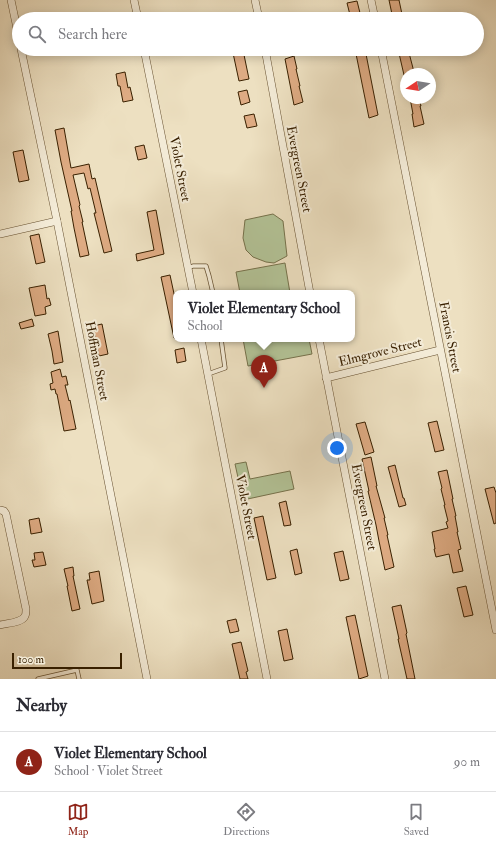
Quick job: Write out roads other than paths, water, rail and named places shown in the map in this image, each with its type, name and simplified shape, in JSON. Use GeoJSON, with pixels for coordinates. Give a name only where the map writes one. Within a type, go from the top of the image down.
{"type":"FeatureCollection","features":[{"type":"Feature","properties":{"kind":"street"},"geometry":{"type":"LineString","coordinates":[[11,0],[14,12]]}},
{"type":"Feature","properties":{"kind":"street"},"geometry":{"type":"LineString","coordinates":[[134,0],[137,12]]}},
{"type":"Feature","properties":{"kind":"street"},"geometry":{"type":"LineString","coordinates":[[255,0],[258,12]]}},
{"type":"Feature","properties":{"kind":"street"},"geometry":{"type":"LineString","coordinates":[[371,0],[374,12]]}},
{"type":"Feature","properties":{"kind":"street","name":"Hoffman Street"},"geometry":{"type":"LineString","coordinates":[[22,56],[57,221],[148,679]]}},
{"type":"Feature","properties":{"kind":"street","name":"Violet Street"},"geometry":{"type":"LineString","coordinates":[[145,56],[192,290]]}},
{"type":"Feature","properties":{"kind":"street","name":"Evergreen Street"},"geometry":{"type":"LineString","coordinates":[[266,56],[309,290]]}},
{"type":"Feature","properties":{"kind":"street","name":"Francis Street"},"geometry":{"type":"LineString","coordinates":[[382,56],[496,630]]}},
{"type":"Feature","properties":{"kind":"street"},"geometry":{"type":"LineString","coordinates":[[0,234],[57,221]]}},
{"type":"Feature","properties":{"kind":"street","name":"Violet Street"},"geometry":{"type":"LineString","coordinates":[[202,342],[267,679]]}},
{"type":"Feature","properties":{"kind":"street","name":"Evergreen Street"},"geometry":{"type":"LineString","coordinates":[[320,342],[385,679]]}},
{"type":"Feature","properties":{"kind":"street","name":"Elmgrove Street"},"geometry":{"type":"LineString","coordinates":[[326,378],[440,350]]}},
{"type":"Feature","properties":{"kind":"street"},"geometry":{"type":"LineString","coordinates":[[0,625],[18,621],[26,615],[6,514],[2,510]]}},
{"type":"Feature","properties":{"kind":"lane"},"geometry":{"type":"LineString","coordinates":[[188,268],[193,266],[206,266],[210,276],[212,290]]}},
{"type":"Feature","properties":{"kind":"lane"},"geometry":{"type":"LineString","coordinates":[[208,374],[225,368],[221,342]]}},
{"type":"Feature","properties":{"kind":"lane"},"geometry":{"type":"LineString","coordinates":[[38,679],[77,670],[79,679]]}},
{"type":"Feature","properties":{"kind":"place","name":"Violet Elementary School"},"geometry":{"type":"Point","coordinates":[264,388]}}]}
